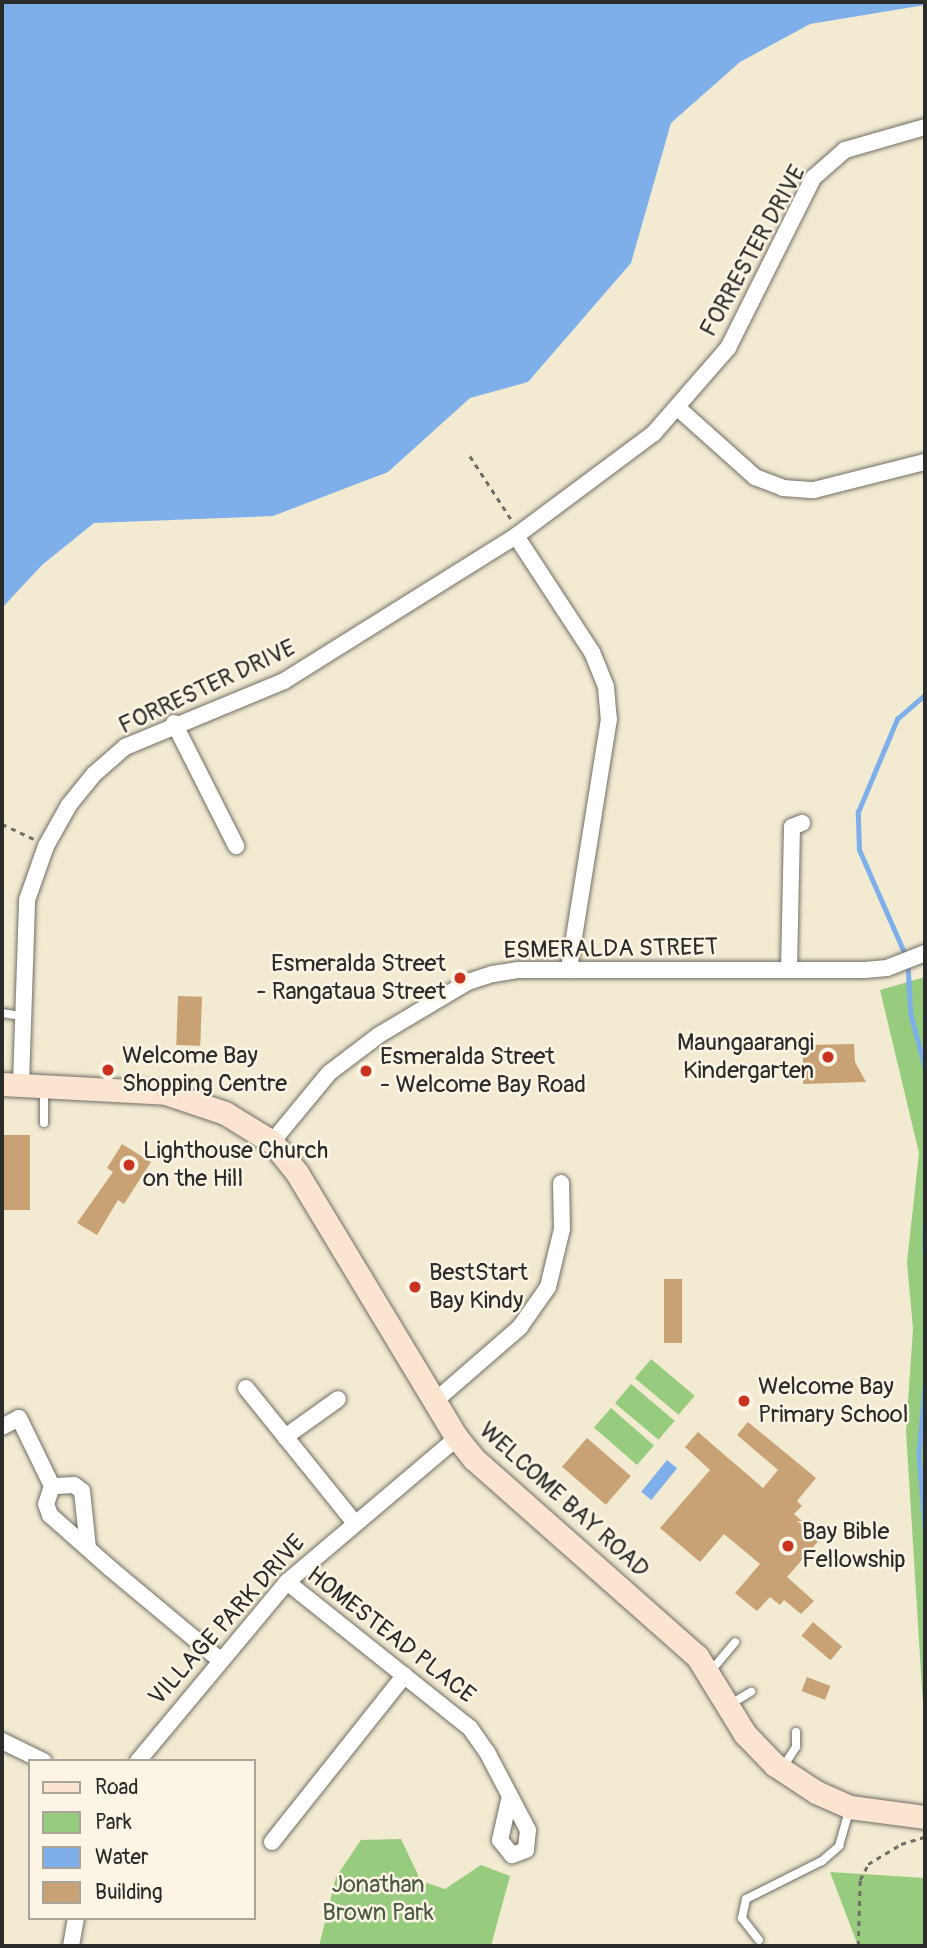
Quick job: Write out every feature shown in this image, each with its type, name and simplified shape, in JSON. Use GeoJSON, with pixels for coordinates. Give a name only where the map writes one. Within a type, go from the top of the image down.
{"type":"FeatureCollection","features":[{"type":"Feature","properties":{"kind":"main road","name":"WELCOME BAY ROAD"},"geometry":{"type":"LineString","coordinates":[[22,1084],[166,1093],[225,1113],[272,1142],[297,1173],[457,1438],[474,1460],[677,1637],[707,1674],[745,1734],[781,1769],[850,1807],[925,1817]]}},
{"type":"Feature","properties":{"kind":"street","name":"FORRESTER DRIVE"},"geometry":{"type":"LineString","coordinates":[[22,1084],[27,900],[46,846],[69,805],[93,775],[125,747],[174,723],[284,681],[516,536],[654,433],[680,409],[743,322],[813,178],[845,150],[925,127]]}},
{"type":"Feature","properties":{"kind":"street"},"geometry":{"type":"LineString","coordinates":[[680,409],[755,477],[783,488],[814,490],[925,462]]}},
{"type":"Feature","properties":{"kind":"street"},"geometry":{"type":"LineString","coordinates":[[516,536],[592,652],[606,687],[609,719],[569,970]]}},
{"type":"Feature","properties":{"kind":"street"},"geometry":{"type":"LineString","coordinates":[[174,723],[236,846]]}},
{"type":"Feature","properties":{"kind":"street"},"geometry":{"type":"LineString","coordinates":[[789,970],[792,827],[802,823]]}},
{"type":"Feature","properties":{"kind":"street","name":"ESMERALDA STREET"},"geometry":{"type":"LineString","coordinates":[[272,1142],[329,1073],[425,1006],[493,974],[569,970],[887,968],[925,953]]}},
{"type":"Feature","properties":{"kind":"street"},"geometry":{"type":"LineString","coordinates":[[435,1401],[520,1327],[548,1287],[562,1229],[561,1183]]}},
{"type":"Feature","properties":{"kind":"street"},"geometry":{"type":"LineString","coordinates":[[246,1388],[355,1523]]}},
{"type":"Feature","properties":{"kind":"street"},"geometry":{"type":"LineString","coordinates":[[285,1437],[338,1399]]}},
{"type":"Feature","properties":{"kind":"street"},"geometry":{"type":"LineString","coordinates":[[2,1427],[19,1418],[52,1486],[46,1504],[50,1515],[220,1660]]}},
{"type":"Feature","properties":{"kind":"street","name":"VILLAGE PARK DRIVE"},"geometry":{"type":"LineString","coordinates":[[140,1759],[287,1582],[457,1438]]}},
{"type":"Feature","properties":{"kind":"street"},"geometry":{"type":"LineString","coordinates":[[52,1486],[74,1485],[82,1491],[88,1548]]}},
{"type":"Feature","properties":{"kind":"street","name":"HOMESTEAD PLACE"},"geometry":{"type":"LineString","coordinates":[[287,1582],[470,1728],[510,1796]]}},
{"type":"Feature","properties":{"kind":"street"},"geometry":{"type":"LineString","coordinates":[[272,1842],[405,1675]]}},
{"type":"Feature","properties":{"kind":"street"},"geometry":{"type":"LineString","coordinates":[[2,1741],[39,1759]]}},
{"type":"Feature","properties":{"kind":"street"},"geometry":{"type":"LineString","coordinates":[[71,1946],[76,1920]]}},
{"type":"Feature","properties":{"kind":"lane"},"geometry":{"type":"LineString","coordinates":[[2,1013],[22,1016]]}},
{"type":"Feature","properties":{"kind":"lane"},"geometry":{"type":"LineString","coordinates":[[22,1084],[44,1123]]}},
{"type":"Feature","properties":{"kind":"lane"},"geometry":{"type":"LineString","coordinates":[[707,1674],[735,1642]]}},
{"type":"Feature","properties":{"kind":"lane"},"geometry":{"type":"LineString","coordinates":[[727,1706],[751,1692]]}},
{"type":"Feature","properties":{"kind":"lane"},"geometry":{"type":"LineString","coordinates":[[781,1769],[796,1747],[796,1732]]}},
{"type":"Feature","properties":{"kind":"lane"},"geometry":{"type":"LineString","coordinates":[[759,1940],[742,1918],[746,1899],[822,1861],[839,1846],[850,1807]]}},
{"type":"Feature","properties":{"kind":"path"},"geometry":{"type":"LineString","coordinates":[[470,456],[508,510],[516,536]]}},
{"type":"Feature","properties":{"kind":"path"},"geometry":{"type":"LineString","coordinates":[[2,824],[46,846]]}},
{"type":"Feature","properties":{"kind":"path"},"geometry":{"type":"LineString","coordinates":[[858,1946],[860,1880],[868,1864],[901,1844],[925,1837]]}},
{"type":"Feature","properties":{"kind":"green space"},"geometry":{"type":"Polygon","coordinates":[[[925,977],[925,1737],[906,1431],[913,1329],[907,1262],[919,1153],[880,990],[925,977]]]}},
{"type":"Feature","properties":{"kind":"green space"},"geometry":{"type":"Polygon","coordinates":[[[651,1359],[695,1396],[679,1415],[635,1378],[651,1359]]]}},
{"type":"Feature","properties":{"kind":"green space"},"geometry":{"type":"Polygon","coordinates":[[[631,1384],[675,1421],[659,1440],[615,1403],[631,1384]]]}},
{"type":"Feature","properties":{"kind":"green space"},"geometry":{"type":"Polygon","coordinates":[[[611,1408],[654,1445],[637,1465],[594,1428],[611,1408]]]}},
{"type":"Feature","properties":{"kind":"green space","name":"Jonathan Brown Park"},"geometry":{"type":"Polygon","coordinates":[[[401,1839],[421,1881],[445,1889],[481,1865],[510,1876],[491,1946],[319,1946],[336,1877],[361,1840],[401,1839]]]}},
{"type":"Feature","properties":{"kind":"green space"},"geometry":{"type":"Polygon","coordinates":[[[830,1872],[925,1878],[925,1946],[858,1946],[830,1872]]]}},
{"type":"Feature","properties":{"kind":"water"},"geometry":{"type":"Polygon","coordinates":[[[2,2],[925,2],[925,5],[810,24],[740,62],[671,123],[631,263],[528,382],[470,398],[388,472],[273,516],[94,523],[42,565],[2,608],[2,2]]]}},
{"type":"Feature","properties":{"kind":"water"},"geometry":{"type":"Polygon","coordinates":[[[667,1460],[677,1468],[651,1500],[641,1492],[667,1460]]]}},
{"type":"Feature","properties":{"kind":"building"},"geometry":{"type":"Polygon","coordinates":[[[178,996],[202,997],[200,1046],[176,1045],[178,996]]]}},
{"type":"Feature","properties":{"kind":"building"},"geometry":{"type":"Polygon","coordinates":[[[854,1044],[855,1062],[866,1082],[803,1084],[803,1045],[854,1044]]]}},
{"type":"Feature","properties":{"kind":"building"},"geometry":{"type":"Polygon","coordinates":[[[2,1135],[30,1135],[30,1210],[2,1210],[2,1135]]]}},
{"type":"Feature","properties":{"kind":"building"},"geometry":{"type":"Polygon","coordinates":[[[122,1144],[151,1162],[124,1204],[118,1200],[97,1235],[77,1223],[113,1172],[107,1168],[122,1144]]]}},
{"type":"Feature","properties":{"kind":"building"},"geometry":{"type":"Polygon","coordinates":[[[664,1279],[682,1279],[682,1343],[664,1343],[664,1279]]]}},
{"type":"Feature","properties":{"kind":"building"},"geometry":{"type":"Polygon","coordinates":[[[748,1422],[816,1478],[797,1501],[802,1506],[794,1514],[821,1538],[787,1577],[814,1601],[801,1614],[784,1600],[780,1605],[770,1597],[757,1611],[735,1593],[760,1564],[724,1534],[700,1562],[660,1528],[710,1470],[685,1447],[698,1432],[763,1488],[778,1470],[737,1435],[748,1422]]]}},
{"type":"Feature","properties":{"kind":"building"},"geometry":{"type":"Polygon","coordinates":[[[587,1438],[631,1476],[606,1505],[562,1467],[587,1438]]]}},
{"type":"Feature","properties":{"kind":"building"},"geometry":{"type":"Polygon","coordinates":[[[813,1622],[842,1646],[831,1660],[801,1636],[813,1622]]]}},
{"type":"Feature","properties":{"kind":"building"},"geometry":{"type":"Polygon","coordinates":[[[807,1677],[830,1686],[825,1700],[802,1691],[807,1677]]]}},
{"type":"Feature","properties":{"kind":"waterway"},"geometry":{"type":"LineString","coordinates":[[906,957],[859,850],[858,812],[897,719],[925,695]]}},
{"type":"Feature","properties":{"kind":"waterway"},"geometry":{"type":"LineString","coordinates":[[908,965],[911,1015],[925,1067]]}},
{"type":"Feature","properties":{"kind":"waterway"},"geometry":{"type":"LineString","coordinates":[[925,1227],[925,1251]]}},
{"type":"Feature","properties":{"kind":"waterway"},"geometry":{"type":"LineString","coordinates":[[925,1386],[919,1455],[925,1528]]}},
{"type":"Feature","properties":{"kind":"place","name":"Esmeralda Street - Rangataua Street"},"geometry":{"type":"Point","coordinates":[460,978]}},
{"type":"Feature","properties":{"kind":"place","name":"Maungaarangi Kindergarten"},"geometry":{"type":"Point","coordinates":[828,1057]}},
{"type":"Feature","properties":{"kind":"place","name":"Welcome Bay Shopping Centre"},"geometry":{"type":"Point","coordinates":[108,1070]}},
{"type":"Feature","properties":{"kind":"place","name":"Esmeralda Street - Welcome Bay Road"},"geometry":{"type":"Point","coordinates":[366,1071]}},
{"type":"Feature","properties":{"kind":"place","name":"Lighthouse Church on the Hill"},"geometry":{"type":"Point","coordinates":[129,1165]}},
{"type":"Feature","properties":{"kind":"place","name":"BestStart Bay Kindy"},"geometry":{"type":"Point","coordinates":[415,1287]}},
{"type":"Feature","properties":{"kind":"place","name":"Welcome Bay Primary School"},"geometry":{"type":"Point","coordinates":[744,1401]}},
{"type":"Feature","properties":{"kind":"place","name":"Bay Bible Fellowship"},"geometry":{"type":"Point","coordinates":[788,1546]}}]}
